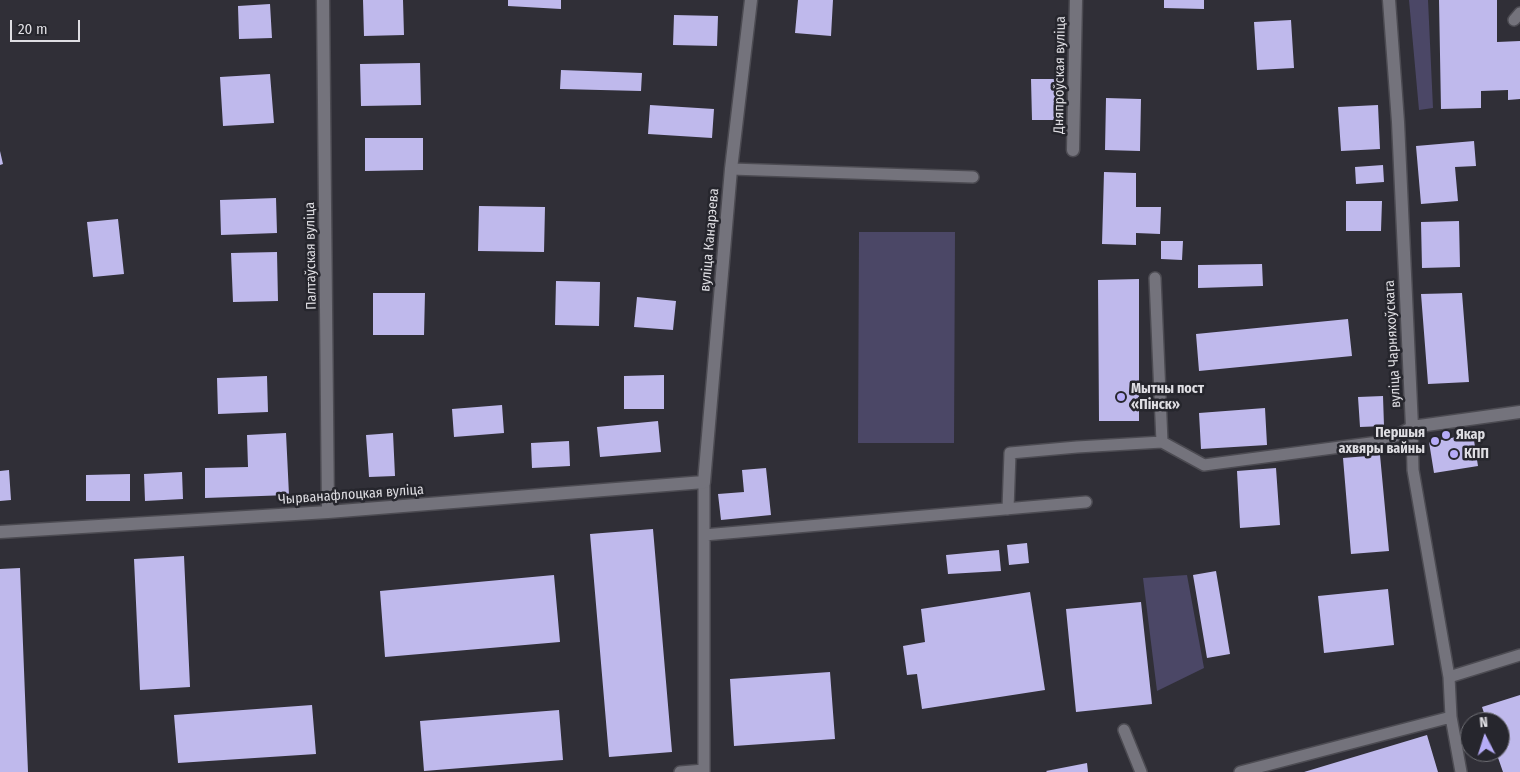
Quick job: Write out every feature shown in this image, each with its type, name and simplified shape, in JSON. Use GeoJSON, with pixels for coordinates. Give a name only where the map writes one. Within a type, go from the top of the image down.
{"type":"FeatureCollection","features":[{"type":"Feature","properties":{"kind":"street","name":"Палтаўская вуліца"},"geometry":{"type":"LineString","coordinates":[[323,0],[328,512]]}},
{"type":"Feature","properties":{"kind":"street","name":"вуліца Канарэева"},"geometry":{"type":"LineString","coordinates":[[704,482],[731,169],[751,0]]}},
{"type":"Feature","properties":{"kind":"street","name":"Дняпроўская вуліца"},"geometry":{"type":"LineString","coordinates":[[1073,150],[1076,0]]}},
{"type":"Feature","properties":{"kind":"street","name":"вуліца Чарняхоўскага"},"geometry":{"type":"LineString","coordinates":[[1390,0],[1398,122],[1412,427]]}},
{"type":"Feature","properties":{"kind":"street"},"geometry":{"type":"LineString","coordinates":[[1412,427],[1520,412]]}},
{"type":"Feature","properties":{"kind":"street","name":"Чырванафлоцкая вуліца"},"geometry":{"type":"LineString","coordinates":[[0,532],[328,512],[704,482]]}},
{"type":"Feature","properties":{"kind":"lane"},"geometry":{"type":"LineString","coordinates":[[731,169],[973,177]]}},
{"type":"Feature","properties":{"kind":"lane"},"geometry":{"type":"LineString","coordinates":[[1155,278],[1162,442]]}},
{"type":"Feature","properties":{"kind":"lane"},"geometry":{"type":"LineString","coordinates":[[1008,508],[1010,453],[1162,442],[1204,465],[1386,442],[1412,427]]}},
{"type":"Feature","properties":{"kind":"lane","name":"вуліца Чарняхоўскага"},"geometry":{"type":"LineString","coordinates":[[1412,427],[1413,470],[1449,677],[1450,717],[1461,772]]}},
{"type":"Feature","properties":{"kind":"lane"},"geometry":{"type":"LineString","coordinates":[[680,772],[704,771],[704,482]]}},
{"type":"Feature","properties":{"kind":"lane"},"geometry":{"type":"LineString","coordinates":[[704,535],[1086,502]]}},
{"type":"Feature","properties":{"kind":"lane"},"geometry":{"type":"LineString","coordinates":[[1449,677],[1520,655]]}},
{"type":"Feature","properties":{"kind":"lane"},"geometry":{"type":"LineString","coordinates":[[1240,772],[1450,717]]}},
{"type":"Feature","properties":{"kind":"lane"},"geometry":{"type":"LineString","coordinates":[[1124,730],[1141,772]]}},
{"type":"Feature","properties":{"kind":"shaded area"},"geometry":{"type":"Polygon","coordinates":[[[1409,0],[1428,0],[1433,108],[1419,110],[1409,0]]]}},
{"type":"Feature","properties":{"kind":"shaded area"},"geometry":{"type":"Polygon","coordinates":[[[859,232],[955,232],[954,443],[858,443],[859,232]]]}},
{"type":"Feature","properties":{"kind":"shaded area"},"geometry":{"type":"Polygon","coordinates":[[[1187,575],[1204,668],[1157,691],[1143,578],[1187,575]]]}},
{"type":"Feature","properties":{"kind":"building"},"geometry":{"type":"Polygon","coordinates":[[[363,0],[403,0],[404,35],[364,36],[363,0]]]}},
{"type":"Feature","properties":{"kind":"building"},"geometry":{"type":"Polygon","coordinates":[[[508,0],[561,0],[561,9],[508,6],[508,0]]]}},
{"type":"Feature","properties":{"kind":"building"},"geometry":{"type":"Polygon","coordinates":[[[798,0],[833,0],[831,36],[795,33],[798,0]]]}},
{"type":"Feature","properties":{"kind":"building"},"geometry":{"type":"Polygon","coordinates":[[[1164,0],[1204,0],[1204,9],[1164,8],[1164,0]]]}},
{"type":"Feature","properties":{"kind":"building"},"geometry":{"type":"Polygon","coordinates":[[[1439,0],[1497,0],[1497,42],[1520,41],[1520,99],[1508,100],[1508,90],[1481,91],[1481,108],[1441,109],[1439,0]]]}},
{"type":"Feature","properties":{"kind":"building"},"geometry":{"type":"Polygon","coordinates":[[[270,4],[272,38],[239,39],[238,6],[270,4]]]}},
{"type":"Feature","properties":{"kind":"building"},"geometry":{"type":"Polygon","coordinates":[[[674,15],[718,16],[717,46],[673,45],[674,15]]]}},
{"type":"Feature","properties":{"kind":"building"},"geometry":{"type":"Polygon","coordinates":[[[1291,20],[1294,68],[1257,70],[1254,22],[1291,20]]]}},
{"type":"Feature","properties":{"kind":"building"},"geometry":{"type":"Polygon","coordinates":[[[420,63],[421,105],[361,106],[360,64],[420,63]]]}},
{"type":"Feature","properties":{"kind":"building"},"geometry":{"type":"Polygon","coordinates":[[[561,70],[642,73],[641,91],[560,89],[561,70]]]}},
{"type":"Feature","properties":{"kind":"building"},"geometry":{"type":"Polygon","coordinates":[[[270,74],[274,123],[223,126],[220,77],[270,74]]]}},
{"type":"Feature","properties":{"kind":"building"},"geometry":{"type":"Polygon","coordinates":[[[1031,79],[1062,79],[1062,120],[1032,120],[1031,79]]]}},
{"type":"Feature","properties":{"kind":"building"},"geometry":{"type":"Polygon","coordinates":[[[1106,98],[1141,99],[1140,151],[1105,150],[1106,98]]]}},
{"type":"Feature","properties":{"kind":"building"},"geometry":{"type":"Polygon","coordinates":[[[650,105],[714,109],[712,138],[648,134],[650,105]]]}},
{"type":"Feature","properties":{"kind":"building"},"geometry":{"type":"Polygon","coordinates":[[[1378,105],[1380,149],[1341,151],[1338,107],[1378,105]]]}},
{"type":"Feature","properties":{"kind":"building"},"geometry":{"type":"Polygon","coordinates":[[[365,138],[423,138],[423,170],[365,171],[365,138]]]}},
{"type":"Feature","properties":{"kind":"building"},"geometry":{"type":"Polygon","coordinates":[[[1474,141],[1476,166],[1455,167],[1458,201],[1421,204],[1416,146],[1474,141]]]}},
{"type":"Feature","properties":{"kind":"building"},"geometry":{"type":"Polygon","coordinates":[[[0,151],[3,164],[0,165],[0,151]]]}},
{"type":"Feature","properties":{"kind":"building"},"geometry":{"type":"Polygon","coordinates":[[[1383,165],[1384,182],[1356,184],[1355,167],[1383,165]]]}},
{"type":"Feature","properties":{"kind":"building"},"geometry":{"type":"Polygon","coordinates":[[[1104,172],[1136,173],[1136,207],[1161,207],[1160,234],[1136,233],[1136,245],[1102,244],[1104,172]]]}},
{"type":"Feature","properties":{"kind":"building"},"geometry":{"type":"Polygon","coordinates":[[[276,198],[277,233],[221,235],[220,200],[276,198]]]}},
{"type":"Feature","properties":{"kind":"building"},"geometry":{"type":"Polygon","coordinates":[[[1346,201],[1382,201],[1381,231],[1346,231],[1346,201]]]}},
{"type":"Feature","properties":{"kind":"building"},"geometry":{"type":"Polygon","coordinates":[[[479,206],[545,207],[544,252],[478,251],[479,206]]]}},
{"type":"Feature","properties":{"kind":"building"},"geometry":{"type":"Polygon","coordinates":[[[118,219],[124,274],[93,277],[87,222],[118,219]]]}},
{"type":"Feature","properties":{"kind":"building"},"geometry":{"type":"Polygon","coordinates":[[[1459,221],[1460,267],[1422,268],[1421,222],[1459,221]]]}},
{"type":"Feature","properties":{"kind":"building"},"geometry":{"type":"Polygon","coordinates":[[[1161,241],[1183,241],[1182,260],[1161,259],[1161,241]]]}},
{"type":"Feature","properties":{"kind":"building"},"geometry":{"type":"Polygon","coordinates":[[[277,252],[278,301],[233,302],[231,253],[277,252]]]}},
{"type":"Feature","properties":{"kind":"building"},"geometry":{"type":"Polygon","coordinates":[[[1262,264],[1263,286],[1198,288],[1198,265],[1262,264]]]}},
{"type":"Feature","properties":{"kind":"building"},"geometry":{"type":"Polygon","coordinates":[[[1139,279],[1139,421],[1099,421],[1098,280],[1139,279]]]}},
{"type":"Feature","properties":{"kind":"building"},"geometry":{"type":"Polygon","coordinates":[[[556,281],[600,282],[599,326],[555,325],[556,281]]]}},
{"type":"Feature","properties":{"kind":"building"},"geometry":{"type":"Polygon","coordinates":[[[373,293],[425,293],[424,335],[373,335],[373,293]]]}},
{"type":"Feature","properties":{"kind":"building"},"geometry":{"type":"Polygon","coordinates":[[[1462,293],[1469,382],[1428,384],[1421,294],[1462,293]]]}},
{"type":"Feature","properties":{"kind":"building"},"geometry":{"type":"Polygon","coordinates":[[[637,297],[676,301],[673,330],[634,327],[637,297]]]}},
{"type":"Feature","properties":{"kind":"building"},"geometry":{"type":"Polygon","coordinates":[[[1348,319],[1352,356],[1199,371],[1196,334],[1348,319]]]}},
{"type":"Feature","properties":{"kind":"building"},"geometry":{"type":"Polygon","coordinates":[[[664,375],[664,409],[624,409],[624,376],[664,375]]]}},
{"type":"Feature","properties":{"kind":"building"},"geometry":{"type":"Polygon","coordinates":[[[267,376],[268,412],[218,414],[217,378],[267,376]]]}},
{"type":"Feature","properties":{"kind":"building"},"geometry":{"type":"Polygon","coordinates":[[[1383,396],[1384,426],[1360,427],[1358,397],[1383,396]]]}},
{"type":"Feature","properties":{"kind":"building"},"geometry":{"type":"Polygon","coordinates":[[[502,405],[504,433],[454,437],[452,409],[502,405]]]}},
{"type":"Feature","properties":{"kind":"building"},"geometry":{"type":"Polygon","coordinates":[[[1265,408],[1267,445],[1201,449],[1199,413],[1265,408]]]}},
{"type":"Feature","properties":{"kind":"building"},"geometry":{"type":"Polygon","coordinates":[[[658,421],[661,452],[600,457],[597,427],[658,421]]]}},
{"type":"Feature","properties":{"kind":"building"},"geometry":{"type":"Polygon","coordinates":[[[286,433],[289,495],[205,498],[205,468],[248,467],[247,435],[286,433]]]}},
{"type":"Feature","properties":{"kind":"building"},"geometry":{"type":"Polygon","coordinates":[[[393,433],[395,476],[369,477],[366,435],[393,433]]]}},
{"type":"Feature","properties":{"kind":"building","name":"КПП"},"geometry":{"type":"Polygon","coordinates":[[[1473,434],[1478,466],[1434,473],[1429,442],[1473,434]]]}},
{"type":"Feature","properties":{"kind":"building"},"geometry":{"type":"Polygon","coordinates":[[[569,441],[570,466],[532,468],[531,443],[569,441]]]}},
{"type":"Feature","properties":{"kind":"building"},"geometry":{"type":"Polygon","coordinates":[[[1380,455],[1389,551],[1351,554],[1343,458],[1380,455]]]}},
{"type":"Feature","properties":{"kind":"building"},"geometry":{"type":"Polygon","coordinates":[[[766,468],[771,515],[721,520],[718,494],[744,492],[742,470],[766,468]]]}},
{"type":"Feature","properties":{"kind":"building"},"geometry":{"type":"Polygon","coordinates":[[[1276,468],[1280,525],[1240,528],[1237,471],[1276,468]]]}},
{"type":"Feature","properties":{"kind":"building"},"geometry":{"type":"Polygon","coordinates":[[[9,470],[11,500],[0,501],[0,471],[9,470]]]}},
{"type":"Feature","properties":{"kind":"building"},"geometry":{"type":"Polygon","coordinates":[[[182,472],[183,499],[145,501],[144,474],[182,472]]]}},
{"type":"Feature","properties":{"kind":"building"},"geometry":{"type":"Polygon","coordinates":[[[130,474],[130,501],[86,501],[86,475],[130,474]]]}},
{"type":"Feature","properties":{"kind":"building"},"geometry":{"type":"Polygon","coordinates":[[[653,529],[672,752],[609,757],[590,534],[653,529]]]}},
{"type":"Feature","properties":{"kind":"building"},"geometry":{"type":"Polygon","coordinates":[[[1027,543],[1029,563],[1009,565],[1007,545],[1027,543]]]}},
{"type":"Feature","properties":{"kind":"building"},"geometry":{"type":"Polygon","coordinates":[[[999,550],[1001,571],[948,574],[946,555],[999,550]]]}},
{"type":"Feature","properties":{"kind":"building"},"geometry":{"type":"Polygon","coordinates":[[[184,556],[190,687],[140,690],[134,559],[184,556]]]}},
{"type":"Feature","properties":{"kind":"building"},"geometry":{"type":"Polygon","coordinates":[[[20,568],[28,772],[0,772],[0,569],[20,568]]]}},
{"type":"Feature","properties":{"kind":"building"},"geometry":{"type":"Polygon","coordinates":[[[1216,571],[1230,654],[1207,658],[1193,575],[1216,571]]]}},
{"type":"Feature","properties":{"kind":"building"},"geometry":{"type":"Polygon","coordinates":[[[554,575],[560,642],[385,657],[380,591],[554,575]]]}},
{"type":"Feature","properties":{"kind":"building"},"geometry":{"type":"Polygon","coordinates":[[[1388,589],[1394,645],[1324,653],[1318,596],[1388,589]]]}},
{"type":"Feature","properties":{"kind":"building"},"geometry":{"type":"Polygon","coordinates":[[[1030,592],[1045,690],[922,709],[917,674],[907,675],[903,646],[925,642],[921,609],[1030,592]]]}},
{"type":"Feature","properties":{"kind":"building"},"geometry":{"type":"Polygon","coordinates":[[[1141,602],[1152,704],[1076,712],[1066,609],[1141,602]]]}},
{"type":"Feature","properties":{"kind":"building"},"geometry":{"type":"Polygon","coordinates":[[[830,672],[835,739],[734,746],[730,679],[830,672]]]}},
{"type":"Feature","properties":{"kind":"building"},"geometry":{"type":"Polygon","coordinates":[[[1520,695],[1520,772],[1503,772],[1500,762],[1510,762],[1510,712],[1484,712],[1482,707],[1520,695]]]}},
{"type":"Feature","properties":{"kind":"building"},"geometry":{"type":"Polygon","coordinates":[[[312,705],[316,754],[178,763],[174,715],[312,705]]]}},
{"type":"Feature","properties":{"kind":"building"},"geometry":{"type":"Polygon","coordinates":[[[559,710],[563,760],[424,771],[420,721],[559,710]]]}},
{"type":"Feature","properties":{"kind":"building"},"geometry":{"type":"Polygon","coordinates":[[[1427,735],[1438,772],[1304,772],[1427,735]]]}},
{"type":"Feature","properties":{"kind":"building"},"geometry":{"type":"Polygon","coordinates":[[[1087,763],[1088,772],[1046,771],[1087,763]]]}},
{"type":"Feature","properties":{"kind":"place","name":"Мытны пост «Пінск»"},"geometry":{"type":"Point","coordinates":[1121,397]}},
{"type":"Feature","properties":{"kind":"place","name":"Якар"},"geometry":{"type":"Point","coordinates":[1446,435]}},
{"type":"Feature","properties":{"kind":"place","name":"Першыя ахвяры вайны"},"geometry":{"type":"Point","coordinates":[1435,441]}},
{"type":"Feature","properties":{"kind":"place","name":"КПП"},"geometry":{"type":"Point","coordinates":[1454,454]}}]}
